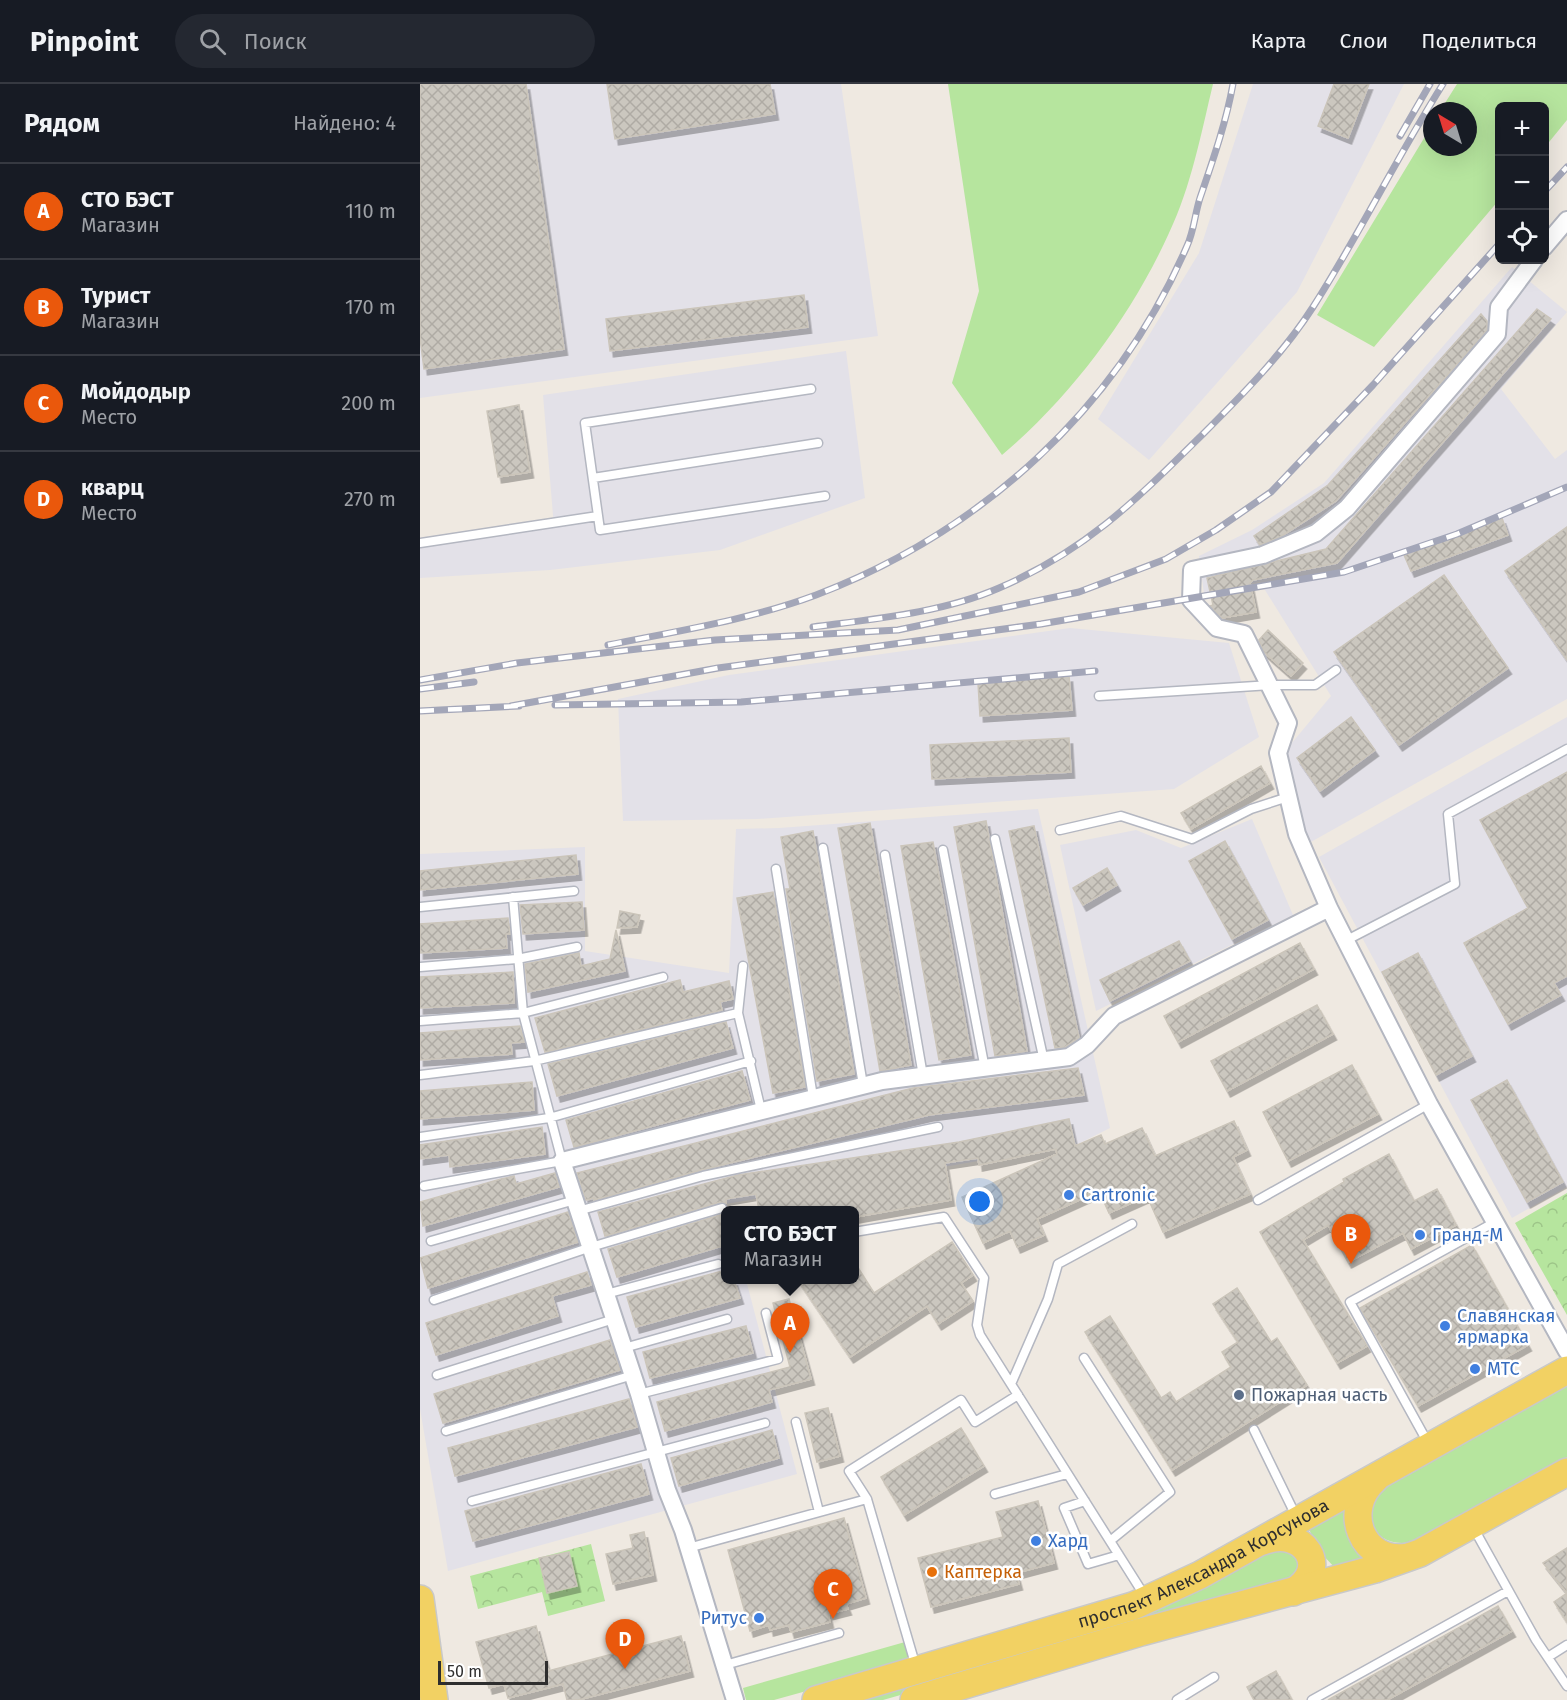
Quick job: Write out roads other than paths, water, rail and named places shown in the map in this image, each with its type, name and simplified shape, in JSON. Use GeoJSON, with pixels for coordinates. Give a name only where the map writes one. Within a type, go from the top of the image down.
{"type":"FeatureCollection","features":[{"type":"Feature","properties":{"kind":"main road","name":"проспект Александра Корсунова"},"geometry":{"type":"LineString","coordinates":[[816,1700],[1148,1600],[1378,1477],[1567,1371]]}},
{"type":"Feature","properties":{"kind":"main road","name":"проспект Александра Корсунова"},"geometry":{"type":"LineString","coordinates":[[914,1700],[1141,1632],[1344,1579],[1412,1556],[1567,1472]]}},
{"type":"Feature","properties":{"kind":"main road"},"geometry":{"type":"LineString","coordinates":[[1378,1477],[1366,1487],[1358,1502],[1357,1519],[1362,1535],[1373,1548],[1388,1556],[1412,1556]]}},
{"type":"Feature","properties":{"kind":"main road"},"geometry":{"type":"LineString","coordinates":[[1257,1543],[1284,1536],[1304,1545],[1312,1565],[1303,1587],[1293,1592]]}},
{"type":"Feature","properties":{"kind":"main road"},"geometry":{"type":"LineString","coordinates":[[420,1599],[434,1700]]}},
{"type":"Feature","properties":{"kind":"street"},"geometry":{"type":"LineString","coordinates":[[1549,242],[1567,220]]}},
{"type":"Feature","properties":{"kind":"street"},"geometry":{"type":"LineString","coordinates":[[1531,264],[1499,307],[1497,334],[1347,508],[1316,533],[1263,555],[1192,570],[1191,600],[1217,628],[1244,634],[1271,685],[1288,723],[1278,753],[1297,834],[1329,908],[1429,1104],[1567,1351]]}},
{"type":"Feature","properties":{"kind":"street"},"geometry":{"type":"LineString","coordinates":[[735,1700],[633,1375],[562,1161],[863,1085],[1069,1057],[1086,1045],[1114,1016],[1329,908]]}},
{"type":"Feature","properties":{"kind":"lane"},"geometry":{"type":"LineString","coordinates":[[811,388],[585,423],[600,530],[825,496]]}},
{"type":"Feature","properties":{"kind":"lane"},"geometry":{"type":"LineString","coordinates":[[593,478],[818,443]]}},
{"type":"Feature","properties":{"kind":"lane"},"geometry":{"type":"LineString","coordinates":[[420,543],[598,516]]}},
{"type":"Feature","properties":{"kind":"lane"},"geometry":{"type":"LineString","coordinates":[[1099,696],[1271,685],[1315,685],[1336,670]]}},
{"type":"Feature","properties":{"kind":"lane"},"geometry":{"type":"LineString","coordinates":[[1345,941],[1455,884],[1448,814],[1567,749]]}},
{"type":"Feature","properties":{"kind":"lane"},"geometry":{"type":"LineString","coordinates":[[1060,830],[1120,816],[1192,839],[1251,809],[1288,797]]}},
{"type":"Feature","properties":{"kind":"lane"},"geometry":{"type":"LineString","coordinates":[[995,839],[1044,1061]]}},
{"type":"Feature","properties":{"kind":"lane"},"geometry":{"type":"LineString","coordinates":[[824,848],[863,1085]]}},
{"type":"Feature","properties":{"kind":"lane"},"geometry":{"type":"LineString","coordinates":[[943,850],[985,1069]]}},
{"type":"Feature","properties":{"kind":"lane"},"geometry":{"type":"LineString","coordinates":[[885,855],[923,1076]]}},
{"type":"Feature","properties":{"kind":"lane"},"geometry":{"type":"LineString","coordinates":[[776,869],[813,1097]]}},
{"type":"Feature","properties":{"kind":"lane"},"geometry":{"type":"LineString","coordinates":[[420,907],[574,891]]}},
{"type":"Feature","properties":{"kind":"lane"},"geometry":{"type":"LineString","coordinates":[[424,1185],[562,1161],[523,1013],[513,897]]}},
{"type":"Feature","properties":{"kind":"lane"},"geometry":{"type":"LineString","coordinates":[[420,967],[517,959],[577,947]]}},
{"type":"Feature","properties":{"kind":"lane"},"geometry":{"type":"LineString","coordinates":[[742,966],[738,1013],[761,1110]]}},
{"type":"Feature","properties":{"kind":"lane"},"geometry":{"type":"LineString","coordinates":[[420,1021],[523,1013],[663,977]]}},
{"type":"Feature","properties":{"kind":"lane"},"geometry":{"type":"LineString","coordinates":[[420,1075],[534,1061],[738,1013]]}},
{"type":"Feature","properties":{"kind":"lane"},"geometry":{"type":"LineString","coordinates":[[420,1137],[549,1118],[751,1061]]}},
{"type":"Feature","properties":{"kind":"lane"},"geometry":{"type":"LineString","coordinates":[[1258,1200],[1429,1104]]}},
{"type":"Feature","properties":{"kind":"lane"},"geometry":{"type":"LineString","coordinates":[[431,1241],[703,1176],[938,1127]]}},
{"type":"Feature","properties":{"kind":"lane"},"geometry":{"type":"LineString","coordinates":[[434,1300],[591,1247],[721,1208]]}},
{"type":"Feature","properties":{"kind":"lane"},"geometry":{"type":"LineString","coordinates":[[859,1231],[944,1217],[984,1278],[977,1325],[980,1335],[1148,1600]]}},
{"type":"Feature","properties":{"kind":"lane"},"geometry":{"type":"LineString","coordinates":[[1431,1447],[1350,1302],[1495,1222]]}},
{"type":"Feature","properties":{"kind":"lane"},"geometry":{"type":"LineString","coordinates":[[1011,1384],[1047,1299],[1059,1264],[1132,1224]]}},
{"type":"Feature","properties":{"kind":"lane"},"geometry":{"type":"LineString","coordinates":[[606,1294],[718,1264]]}},
{"type":"Feature","properties":{"kind":"lane"},"geometry":{"type":"LineString","coordinates":[[639,1394],[778,1359],[766,1313]]}},
{"type":"Feature","properties":{"kind":"lane"},"geometry":{"type":"LineString","coordinates":[[624,1348],[727,1318]]}},
{"type":"Feature","properties":{"kind":"lane"},"geometry":{"type":"LineString","coordinates":[[437,1375],[614,1319]]}},
{"type":"Feature","properties":{"kind":"lane"},"geometry":{"type":"LineString","coordinates":[[1084,1358],[1170,1492],[1110,1541]]}},
{"type":"Feature","properties":{"kind":"lane"},"geometry":{"type":"LineString","coordinates":[[447,1431],[633,1375]]}},
{"type":"Feature","properties":{"kind":"lane"},"geometry":{"type":"LineString","coordinates":[[917,1670],[867,1499],[849,1471],[961,1400],[975,1422],[1018,1395]]}},
{"type":"Feature","properties":{"kind":"lane"},"geometry":{"type":"LineString","coordinates":[[796,1422],[819,1512]]}},
{"type":"Feature","properties":{"kind":"lane"},"geometry":{"type":"LineString","coordinates":[[472,1501],[765,1423]]}},
{"type":"Feature","properties":{"kind":"lane"},"geometry":{"type":"LineString","coordinates":[[1254,1430],[1298,1520]]}},
{"type":"Feature","properties":{"kind":"lane"},"geometry":{"type":"LineString","coordinates":[[995,1494],[1067,1474]]}},
{"type":"Feature","properties":{"kind":"lane"},"geometry":{"type":"LineString","coordinates":[[688,1548],[867,1499]]}},
{"type":"Feature","properties":{"kind":"lane"},"geometry":{"type":"LineString","coordinates":[[1085,1501],[1064,1508],[1088,1564],[1119,1555]]}},
{"type":"Feature","properties":{"kind":"lane"},"geometry":{"type":"LineString","coordinates":[[1471,1524],[1508,1591],[1567,1686]]}},
{"type":"Feature","properties":{"kind":"lane"},"geometry":{"type":"LineString","coordinates":[[1311,1700],[1508,1591]]}},
{"type":"Feature","properties":{"kind":"lane"},"geometry":{"type":"LineString","coordinates":[[725,1665],[840,1633]]}},
{"type":"Feature","properties":{"kind":"lane"},"geometry":{"type":"LineString","coordinates":[[1548,1657],[1567,1645]]}},
{"type":"Feature","properties":{"kind":"lane"},"geometry":{"type":"LineString","coordinates":[[1177,1700],[1214,1677]]}},
{"type":"Feature","properties":{"kind":"railway"},"geometry":{"type":"LineString","coordinates":[[608,645],[686,630],[791,604],[876,569],[934,537],[987,500],[1037,458],[1082,411],[1123,360],[1158,305],[1189,240],[1223,127],[1233,84]]}},
{"type":"Feature","properties":{"kind":"railway"},"geometry":{"type":"LineString","coordinates":[[1400,136],[1430,84]]}},
{"type":"Feature","properties":{"kind":"railway"},"geometry":{"type":"LineString","coordinates":[[813,627],[884,618],[977,597],[1059,557],[1085,540],[1133,501],[1247,389],[1301,324],[1346,252],[1443,84]]}},
{"type":"Feature","properties":{"kind":"railway"},"geometry":{"type":"LineString","coordinates":[[1549,187],[1567,167]]}},
{"type":"Feature","properties":{"kind":"railway"},"geometry":{"type":"LineString","coordinates":[[420,680],[517,663],[715,640],[898,630],[1079,592],[1166,559],[1216,530],[1271,492],[1373,385],[1495,249]]}},
{"type":"Feature","properties":{"kind":"railway"},"geometry":{"type":"LineString","coordinates":[[511,706],[718,668],[1041,624],[1344,572],[1457,534],[1567,487]]}},
{"type":"Feature","properties":{"kind":"railway"},"geometry":{"type":"LineString","coordinates":[[555,705],[741,702],[1095,671]]}},
{"type":"Feature","properties":{"kind":"railway"},"geometry":{"type":"LineString","coordinates":[[420,689],[474,682]]}},
{"type":"Feature","properties":{"kind":"railway"},"geometry":{"type":"LineString","coordinates":[[420,711],[519,706]]}},
{"type":"Feature","properties":{"kind":"place","name":"Cartronic"},"geometry":{"type":"Point","coordinates":[1069,1195]}},
{"type":"Feature","properties":{"kind":"place","name":"Гранд-М"},"geometry":{"type":"Point","coordinates":[1420,1235]}},
{"type":"Feature","properties":{"kind":"place","name":"Турист"},"geometry":{"type":"Point","coordinates":[1351,1264]}},
{"type":"Feature","properties":{"kind":"place","name":"Славянская ярмарка"},"geometry":{"type":"Point","coordinates":[1445,1326]}},
{"type":"Feature","properties":{"kind":"place","name":"СТО БЭСТ"},"geometry":{"type":"Point","coordinates":[790,1353]}},
{"type":"Feature","properties":{"kind":"place","name":"МТС"},"geometry":{"type":"Point","coordinates":[1475,1369]}},
{"type":"Feature","properties":{"kind":"place","name":"Пожарная часть"},"geometry":{"type":"Point","coordinates":[1239,1395]}},
{"type":"Feature","properties":{"kind":"place","name":"Хард"},"geometry":{"type":"Point","coordinates":[1036,1541]}},
{"type":"Feature","properties":{"kind":"place","name":"Каптерка"},"geometry":{"type":"Point","coordinates":[932,1572]}},
{"type":"Feature","properties":{"kind":"place","name":"Ритус"},"geometry":{"type":"Point","coordinates":[759,1618]}},
{"type":"Feature","properties":{"kind":"place","name":"Мойдодыр"},"geometry":{"type":"Point","coordinates":[833,1619]}},
{"type":"Feature","properties":{"kind":"place","name":"кварц"},"geometry":{"type":"Point","coordinates":[625,1669]}}]}
